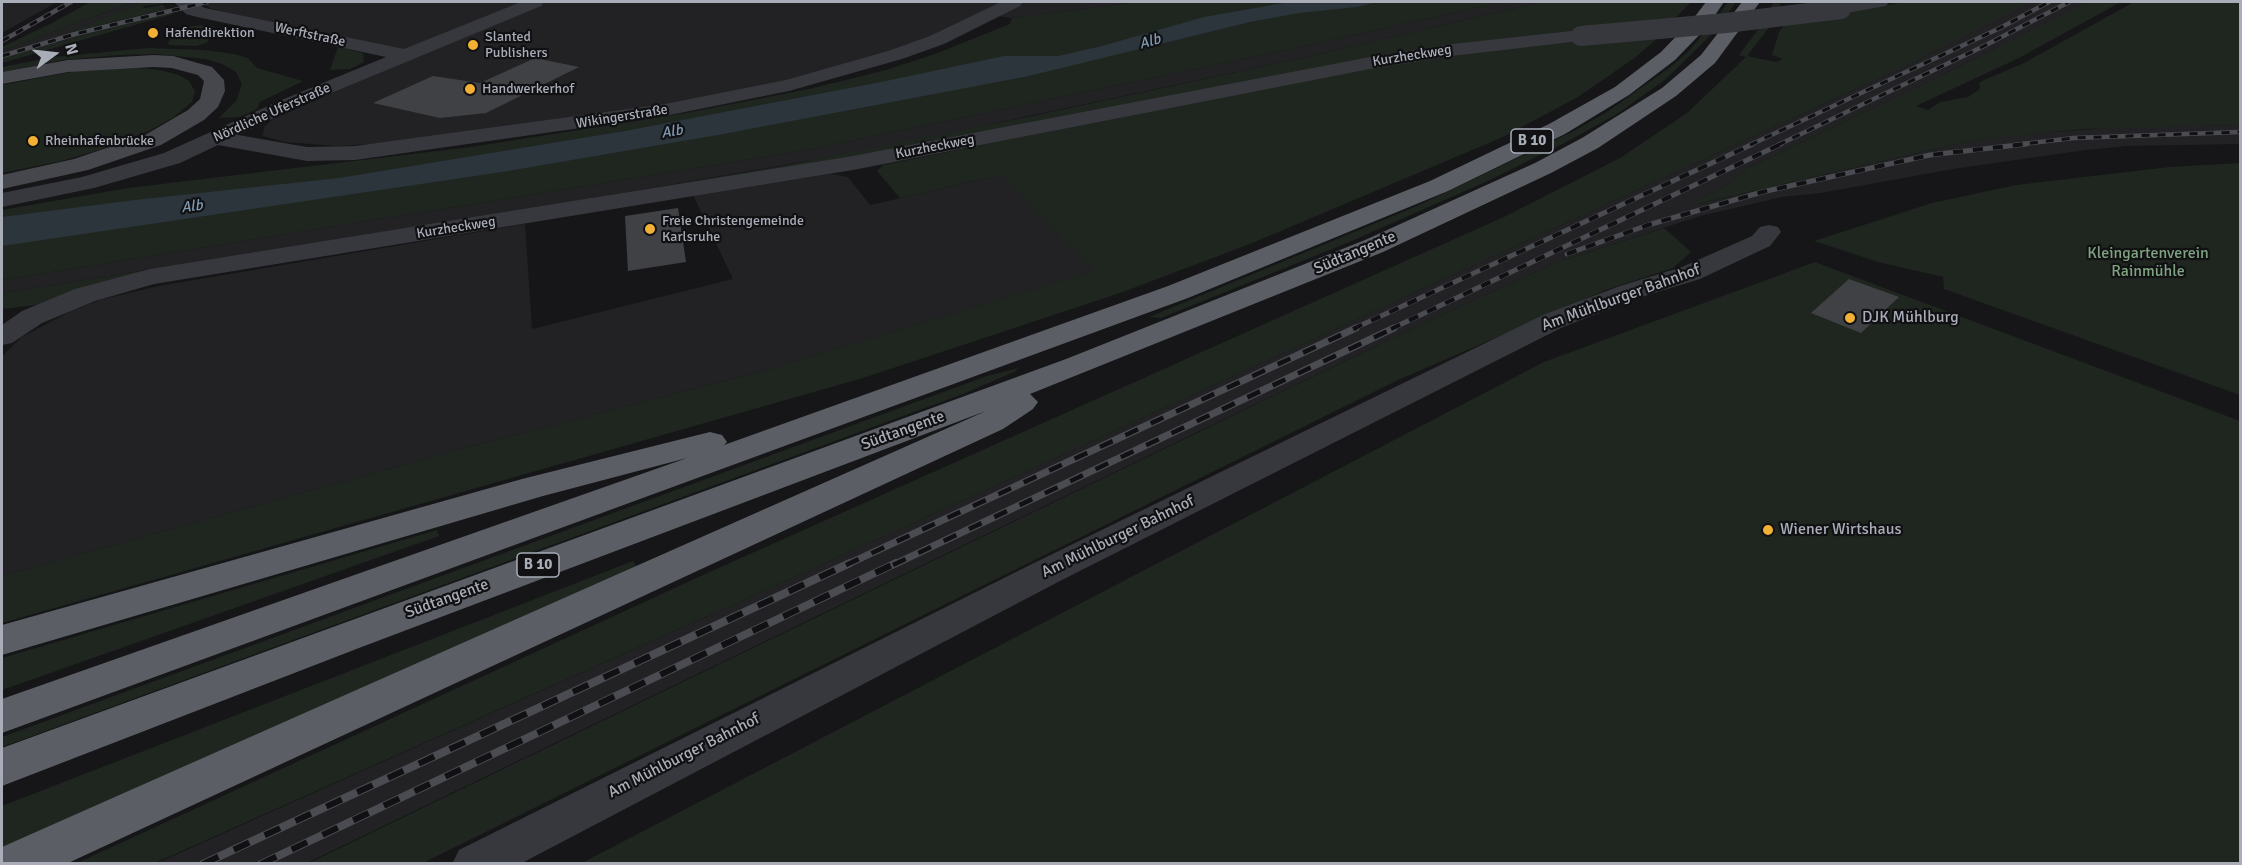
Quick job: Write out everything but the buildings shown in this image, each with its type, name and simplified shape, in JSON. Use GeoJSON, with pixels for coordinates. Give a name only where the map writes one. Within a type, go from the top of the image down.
{"type":"FeatureCollection","features":[{"type":"Feature","properties":{"kind":"highway","name":"Südtangente"},"geometry":{"type":"LineString","coordinates":[[2,716],[904,393],[1178,292],[1320,236],[1439,186],[1547,135],[1622,91],[1668,56],[1700,23],[1715,2]]}},
{"type":"Feature","properties":{"kind":"highway","name":"Südtangente"},"geometry":{"type":"LineString","coordinates":[[2,767],[356,632],[1077,366],[1374,246],[1523,178],[1590,143],[1668,92],[1708,59],[1751,2]]}},
{"type":"Feature","properties":{"kind":"highway"},"geometry":{"type":"LineString","coordinates":[[15,864],[991,422],[1077,366]]}},
{"type":"Feature","properties":{"kind":"highway"},"geometry":{"type":"LineString","coordinates":[[2,640],[534,487],[904,393]]}},
{"type":"Feature","properties":{"kind":"main road"},"geometry":{"type":"LineString","coordinates":[[2,78],[79,64],[173,62],[205,72],[214,80],[214,91],[210,102],[196,115],[153,140],[80,165],[2,182]]}},
{"type":"Feature","properties":{"kind":"street","name":"Werftstraße"},"geometry":{"type":"LineString","coordinates":[[183,2],[192,10],[203,13],[405,55]]}},
{"type":"Feature","properties":{"kind":"street","name":"Nördliche Uferstraße"},"geometry":{"type":"LineString","coordinates":[[2,200],[31,196],[172,158],[405,55],[536,2]]}},
{"type":"Feature","properties":{"kind":"street","name":"Wikingerstraße"},"geometry":{"type":"LineString","coordinates":[[216,138],[307,154],[355,153],[665,110],[789,85],[895,55],[937,40],[1014,2]]}},
{"type":"Feature","properties":{"kind":"street","name":"Kurzheckweg"},"geometry":{"type":"LineString","coordinates":[[2,337],[32,317],[85,295],[191,269],[854,163],[1370,63],[1452,50],[1759,20],[1880,2]]}},
{"type":"Feature","properties":{"kind":"street","name":"Am Mühlburger Bahnhof"},"geometry":{"type":"LineString","coordinates":[[475,864],[1047,572],[1553,321],[1629,292],[1691,273],[1761,241],[1769,232]]}},
{"type":"Feature","properties":{"kind":"shaded area"},"geometry":{"type":"Polygon","coordinates":[[[2,2],[57,2],[2,33],[2,2]]]}},
{"type":"Feature","properties":{"kind":"shaded area"},"geometry":{"type":"Polygon","coordinates":[[[67,2],[75,2],[2,43],[2,38],[67,2]]]}},
{"type":"Feature","properties":{"kind":"shaded area"},"geometry":{"type":"Polygon","coordinates":[[[133,2],[142,2],[70,33],[166,9],[170,12],[2,58],[2,51],[133,2]]]}},
{"type":"Feature","properties":{"kind":"shaded area"},"geometry":{"type":"Polygon","coordinates":[[[201,2],[1137,2],[1012,18],[990,15],[937,40],[737,97],[387,143],[337,146],[285,142],[263,136],[264,127],[273,119],[421,54],[234,15],[210,8],[201,2]]]}},
{"type":"Feature","properties":{"kind":"shaded area"},"geometry":{"type":"Polygon","coordinates":[[[1503,2],[1542,2],[1307,57],[869,150],[572,202],[2,293],[2,280],[807,150],[1286,50],[1503,2]]]}},
{"type":"Feature","properties":{"kind":"shaded area"},"geometry":{"type":"Polygon","coordinates":[[[2033,2],[2087,2],[1924,84],[1747,168],[1726,186],[1695,202],[1698,204],[1974,140],[2016,135],[2120,127],[2240,125],[2240,144],[2127,146],[2086,150],[1953,169],[1821,193],[1782,197],[1700,216],[1555,263],[1422,324],[307,863],[155,864],[1034,468],[1906,66],[2033,2]]]}},
{"type":"Feature","properties":{"kind":"shaded area"},"geometry":{"type":"Polygon","coordinates":[[[831,174],[848,177],[870,205],[1001,175],[1095,271],[763,371],[457,450],[2,576],[2,356],[22,337],[71,311],[103,299],[159,286],[525,224],[532,329],[733,279],[693,195],[831,174]]]}},
{"type":"Feature","properties":{"kind":"green space"},"geometry":{"type":"Polygon","coordinates":[[[90,2],[133,2],[2,51],[2,47],[90,2]]]}},
{"type":"Feature","properties":{"kind":"green space"},"geometry":{"type":"Polygon","coordinates":[[[142,2],[163,2],[163,4],[143,6],[144,8],[163,5],[166,9],[68,33],[142,2]]]}},
{"type":"Feature","properties":{"kind":"green space"},"geometry":{"type":"Polygon","coordinates":[[[1137,2],[1503,2],[1286,50],[807,150],[2,280],[2,210],[128,188],[471,147],[686,113],[809,89],[886,70],[935,54],[1010,24],[1012,18],[1137,2]]]}},
{"type":"Feature","properties":{"kind":"green space"},"geometry":{"type":"Polygon","coordinates":[[[1542,2],[1691,2],[1669,25],[1538,36],[848,159],[572,202],[782,166],[1037,115],[1307,57],[1542,2]]]}},
{"type":"Feature","properties":{"kind":"green space"},"geometry":{"type":"Polygon","coordinates":[[[1728,2],[1736,2],[1716,30],[1666,79],[1617,114],[1570,140],[1490,180],[1347,243],[1161,318],[1149,317],[1417,206],[1572,132],[1607,112],[1687,53],[1728,2]]]}},
{"type":"Feature","properties":{"kind":"green space"},"geometry":{"type":"Polygon","coordinates":[[[1774,2],[1779,2],[1784,17],[1770,26],[1747,56],[1776,62],[1783,59],[1772,55],[1779,32],[1785,24],[1904,2],[2033,2],[1906,66],[1034,468],[155,863],[75,864],[703,575],[1506,216],[1620,158],[1687,113],[1746,57],[1739,55],[1760,27],[1774,2]]]}},
{"type":"Feature","properties":{"kind":"green space"},"geometry":{"type":"Polygon","coordinates":[[[2087,2],[2121,2],[2019,58],[1916,106],[1928,110],[1940,102],[1968,97],[1980,89],[1979,83],[1984,80],[2024,63],[2134,2],[2240,2],[2240,125],[2083,129],[1974,140],[1697,204],[1695,202],[1726,186],[1747,168],[1924,84],[2087,2]]]}},
{"type":"Feature","properties":{"kind":"green space"},"geometry":{"type":"Polygon","coordinates":[[[170,12],[173,14],[2,63],[2,58],[11,55],[170,12]]]}},
{"type":"Feature","properties":{"kind":"green space"},"geometry":{"type":"Polygon","coordinates":[[[214,26],[207,43],[196,46],[169,45],[168,42],[183,27],[214,26]]]}},
{"type":"Feature","properties":{"kind":"green space"},"geometry":{"type":"Polygon","coordinates":[[[1661,35],[1636,57],[1578,97],[1503,137],[1250,244],[1120,293],[863,378],[2,623],[2,576],[457,450],[763,371],[1094,271],[1001,175],[900,198],[877,171],[883,165],[1370,67],[1525,45],[1661,35]]]}},
{"type":"Feature","properties":{"kind":"green space"},"geometry":{"type":"Polygon","coordinates":[[[338,47],[363,53],[364,62],[350,69],[330,70],[338,47]]]}},
{"type":"Feature","properties":{"kind":"green space"},"geometry":{"type":"Polygon","coordinates":[[[148,48],[204,50],[234,54],[248,58],[257,68],[303,81],[260,102],[257,109],[240,117],[219,118],[236,101],[242,84],[236,72],[206,59],[156,54],[118,55],[63,60],[2,72],[2,67],[54,57],[148,48]]]}},
{"type":"Feature","properties":{"kind":"green space"},"geometry":{"type":"Polygon","coordinates":[[[138,68],[160,70],[179,75],[189,81],[195,91],[192,102],[174,117],[147,132],[99,150],[61,161],[2,173],[2,85],[76,71],[138,68]]]}},
{"type":"Feature","properties":{"kind":"green space","name":"Kleingartenverein Rainmühle"},"geometry":{"type":"Polygon","coordinates":[[[2240,163],[2240,395],[1944,289],[1943,277],[1878,262],[1814,241],[1932,203],[2016,185],[2169,167],[2240,163]]]}},
{"type":"Feature","properties":{"kind":"green space"},"geometry":{"type":"Polygon","coordinates":[[[1664,228],[1691,252],[1673,268],[1606,290],[1398,380],[423,863],[307,864],[1422,324],[1555,263],[1664,228]]]}},
{"type":"Feature","properties":{"kind":"green space"},"geometry":{"type":"Polygon","coordinates":[[[254,253],[46,304],[2,309],[2,293],[254,253]]]}},
{"type":"Feature","properties":{"kind":"green space"},"geometry":{"type":"Polygon","coordinates":[[[1815,262],[2240,421],[2240,863],[580,864],[1544,362],[1815,262]]]}},
{"type":"Feature","properties":{"kind":"green space"},"geometry":{"type":"Polygon","coordinates":[[[1019,368],[963,394],[2,747],[2,737],[987,376],[1019,368]]]}},
{"type":"Feature","properties":{"kind":"green space"},"geometry":{"type":"Polygon","coordinates":[[[437,530],[439,536],[2,690],[2,658],[437,530]]]}},
{"type":"Feature","properties":{"kind":"green space"},"geometry":{"type":"Polygon","coordinates":[[[633,561],[639,571],[2,855],[2,806],[633,561]]]}},
{"type":"Feature","properties":{"kind":"water","name":"Alb"},"geometry":{"type":"Polygon","coordinates":[[[1289,2],[1377,2],[1357,7],[1299,13],[1250,22],[1029,76],[718,135],[502,172],[2,246],[2,217],[339,178],[625,131],[1004,56],[1058,56],[1204,17],[1289,2]]]}},
{"type":"Feature","properties":{"kind":"railway"},"geometry":{"type":"LineString","coordinates":[[2,41],[71,2]]}},
{"type":"Feature","properties":{"kind":"railway"},"geometry":{"type":"LineString","coordinates":[[2,56],[75,34],[207,2]]}},
{"type":"Feature","properties":{"kind":"railway"},"geometry":{"type":"LineString","coordinates":[[1750,145],[2000,28],[2049,2]]}},
{"type":"Feature","properties":{"kind":"railway"},"geometry":{"type":"LineString","coordinates":[[1778,145],[1982,47],[2069,2]]}},
{"type":"Feature","properties":{"kind":"railway"},"geometry":{"type":"LineString","coordinates":[[2014,145],[2074,138],[2240,132]]}},
{"type":"Feature","properties":{"kind":"railway"},"geometry":{"type":"LineString","coordinates":[[1353,329],[1753,144]]}},
{"type":"Feature","properties":{"kind":"railway"},"geometry":{"type":"LineString","coordinates":[[1391,329],[1781,144]]}},
{"type":"Feature","properties":{"kind":"railway"},"geometry":{"type":"LineString","coordinates":[[1567,254],[1648,225],[1762,192],[1930,155],[2026,144]]}},
{"type":"Feature","properties":{"kind":"railway"},"geometry":{"type":"LineString","coordinates":[[846,565],[1356,328]]}},
{"type":"Feature","properties":{"kind":"railway"},"geometry":{"type":"LineString","coordinates":[[893,565],[1394,328]]}},
{"type":"Feature","properties":{"kind":"railway"},"geometry":{"type":"LineString","coordinates":[[203,864],[850,563]]}},
{"type":"Feature","properties":{"kind":"railway"},"geometry":{"type":"LineString","coordinates":[[261,864],[896,563]]}},
{"type":"Feature","properties":{"kind":"place","name":"Hafendirektion"},"geometry":{"type":"Point","coordinates":[153,33]}},
{"type":"Feature","properties":{"kind":"place","name":"Slanted Publishers"},"geometry":{"type":"Point","coordinates":[473,45]}},
{"type":"Feature","properties":{"kind":"place","name":"Handwerkerhof"},"geometry":{"type":"Point","coordinates":[470,89]}},
{"type":"Feature","properties":{"kind":"place","name":"Rheinhafenbrücke"},"geometry":{"type":"Point","coordinates":[33,141]}},
{"type":"Feature","properties":{"kind":"place","name":"Freie Christengemeinde Karlsruhe"},"geometry":{"type":"Point","coordinates":[650,229]}},
{"type":"Feature","properties":{"kind":"place","name":"DJK Mühlburg"},"geometry":{"type":"Point","coordinates":[1850,318]}},
{"type":"Feature","properties":{"kind":"place","name":"Wiener Wirtshaus"},"geometry":{"type":"Point","coordinates":[1768,530]}}]}
